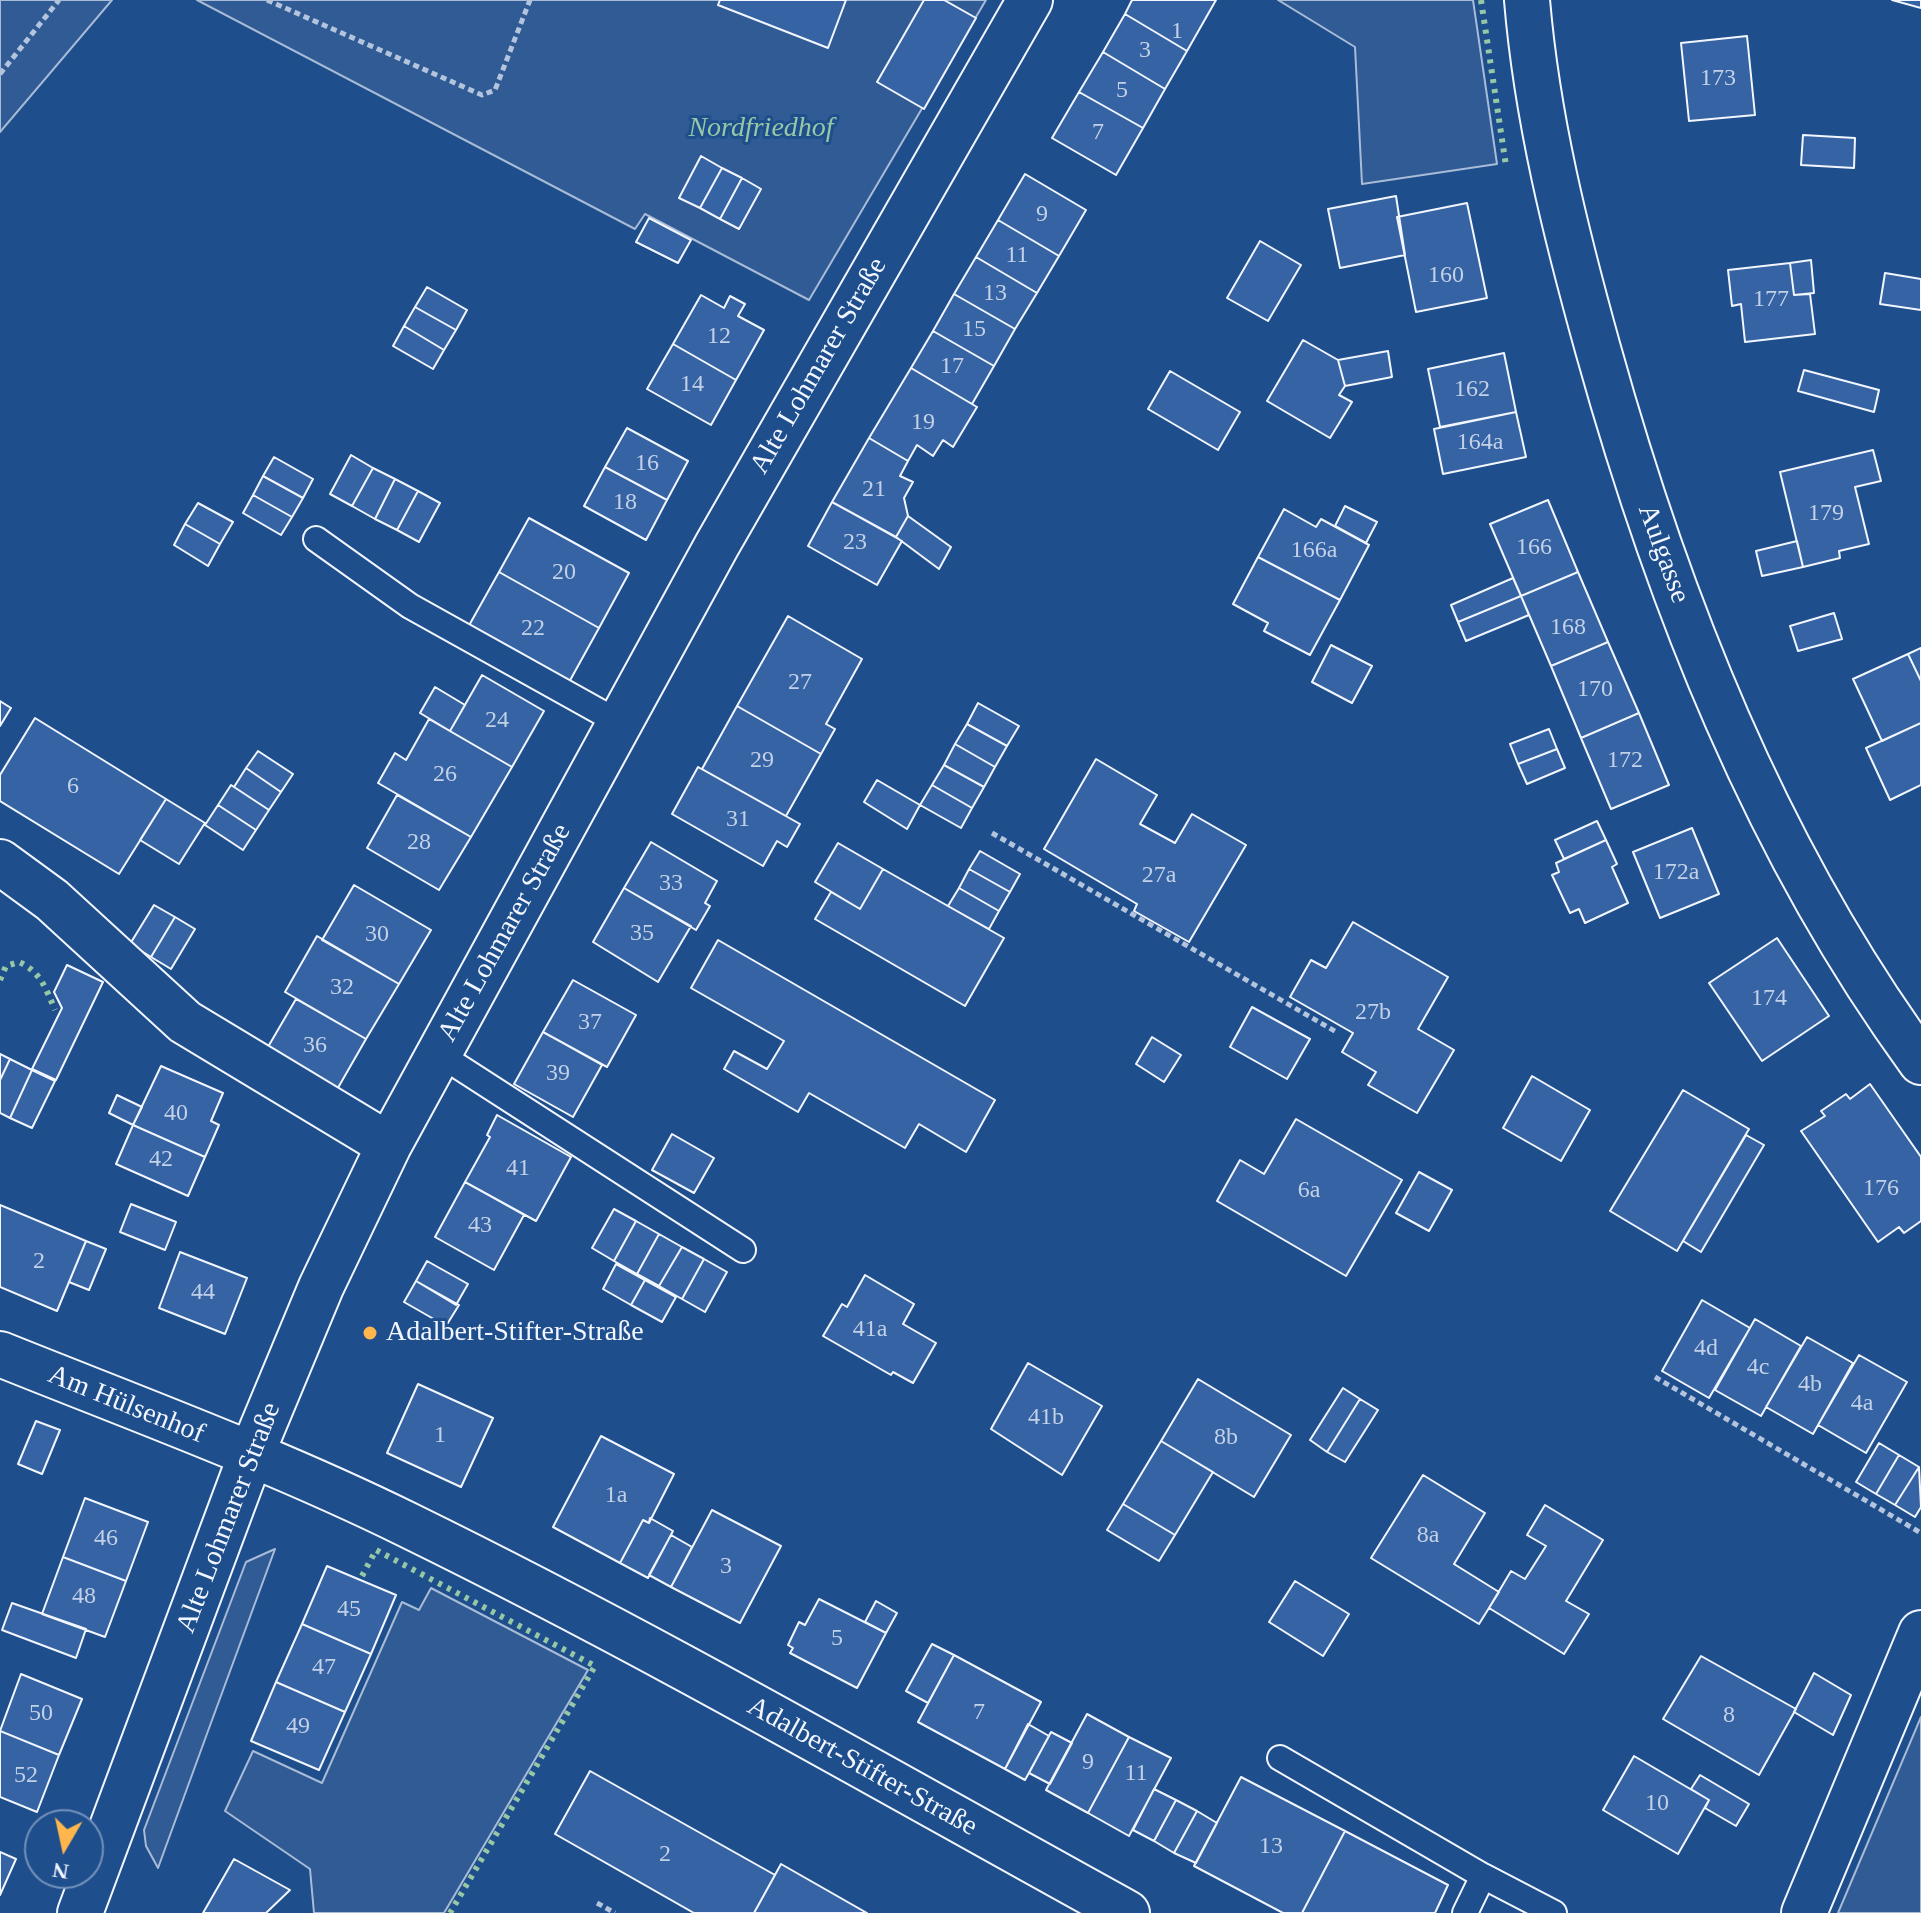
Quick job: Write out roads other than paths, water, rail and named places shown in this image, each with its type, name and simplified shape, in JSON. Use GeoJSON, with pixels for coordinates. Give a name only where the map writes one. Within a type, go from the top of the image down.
{"type":"FeatureCollection","features":[{"type":"Feature","properties":{"kind":"street","name":"Alte Lohmarer Straße"},"geometry":{"type":"LineString","coordinates":[[80,1913],[251,1455],[321,1287],[389,1145],[717,545],[1030,0]]}},
{"type":"Feature","properties":{"kind":"street","name":"Aulgasse"},"geometry":{"type":"LineString","coordinates":[[1527,0],[1536,90],[1566,235],[1627,455],[1662,558],[1755,782],[1812,895],[1871,993],[1921,1062]]}},
{"type":"Feature","properties":{"kind":"street"},"geometry":{"type":"LineString","coordinates":[[0,862],[52,900],[185,1022],[389,1145]]}},
{"type":"Feature","properties":{"kind":"street","name":"Am Hülsenhof"},"geometry":{"type":"LineString","coordinates":[[0,1354],[251,1455]]}},
{"type":"Feature","properties":{"kind":"street","name":"Adalbert-Stifter-Straße"},"geometry":{"type":"LineString","coordinates":[[251,1455],[407,1524],[630,1639],[1127,1913]]}},
{"type":"Feature","properties":{"kind":"street"},"geometry":{"type":"LineString","coordinates":[[1804,1913],[1921,1633]]}},
{"type":"Feature","properties":{"kind":"lane"},"geometry":{"type":"LineString","coordinates":[[316,539],[410,606],[620,723]]}},
{"type":"Feature","properties":{"kind":"lane"},"geometry":{"type":"LineString","coordinates":[[439,1054],[743,1250]]}},
{"type":"Feature","properties":{"kind":"lane"},"geometry":{"type":"LineString","coordinates":[[1280,1758],[1483,1876],[1554,1913]]}},
{"type":"Feature","properties":{"kind":"lane"},"geometry":{"type":"LineString","coordinates":[[1465,1913],[1483,1876]]}},
{"type":"Feature","properties":{"kind":"place","name":"Adalbert-Stifter-Straße"},"geometry":{"type":"Point","coordinates":[370,1333]}},
{"type":"Feature","properties":{"kind":"park label","name":"Nordfriedhof"},"geometry":{"type":"Point","coordinates":[761,129]}}]}
